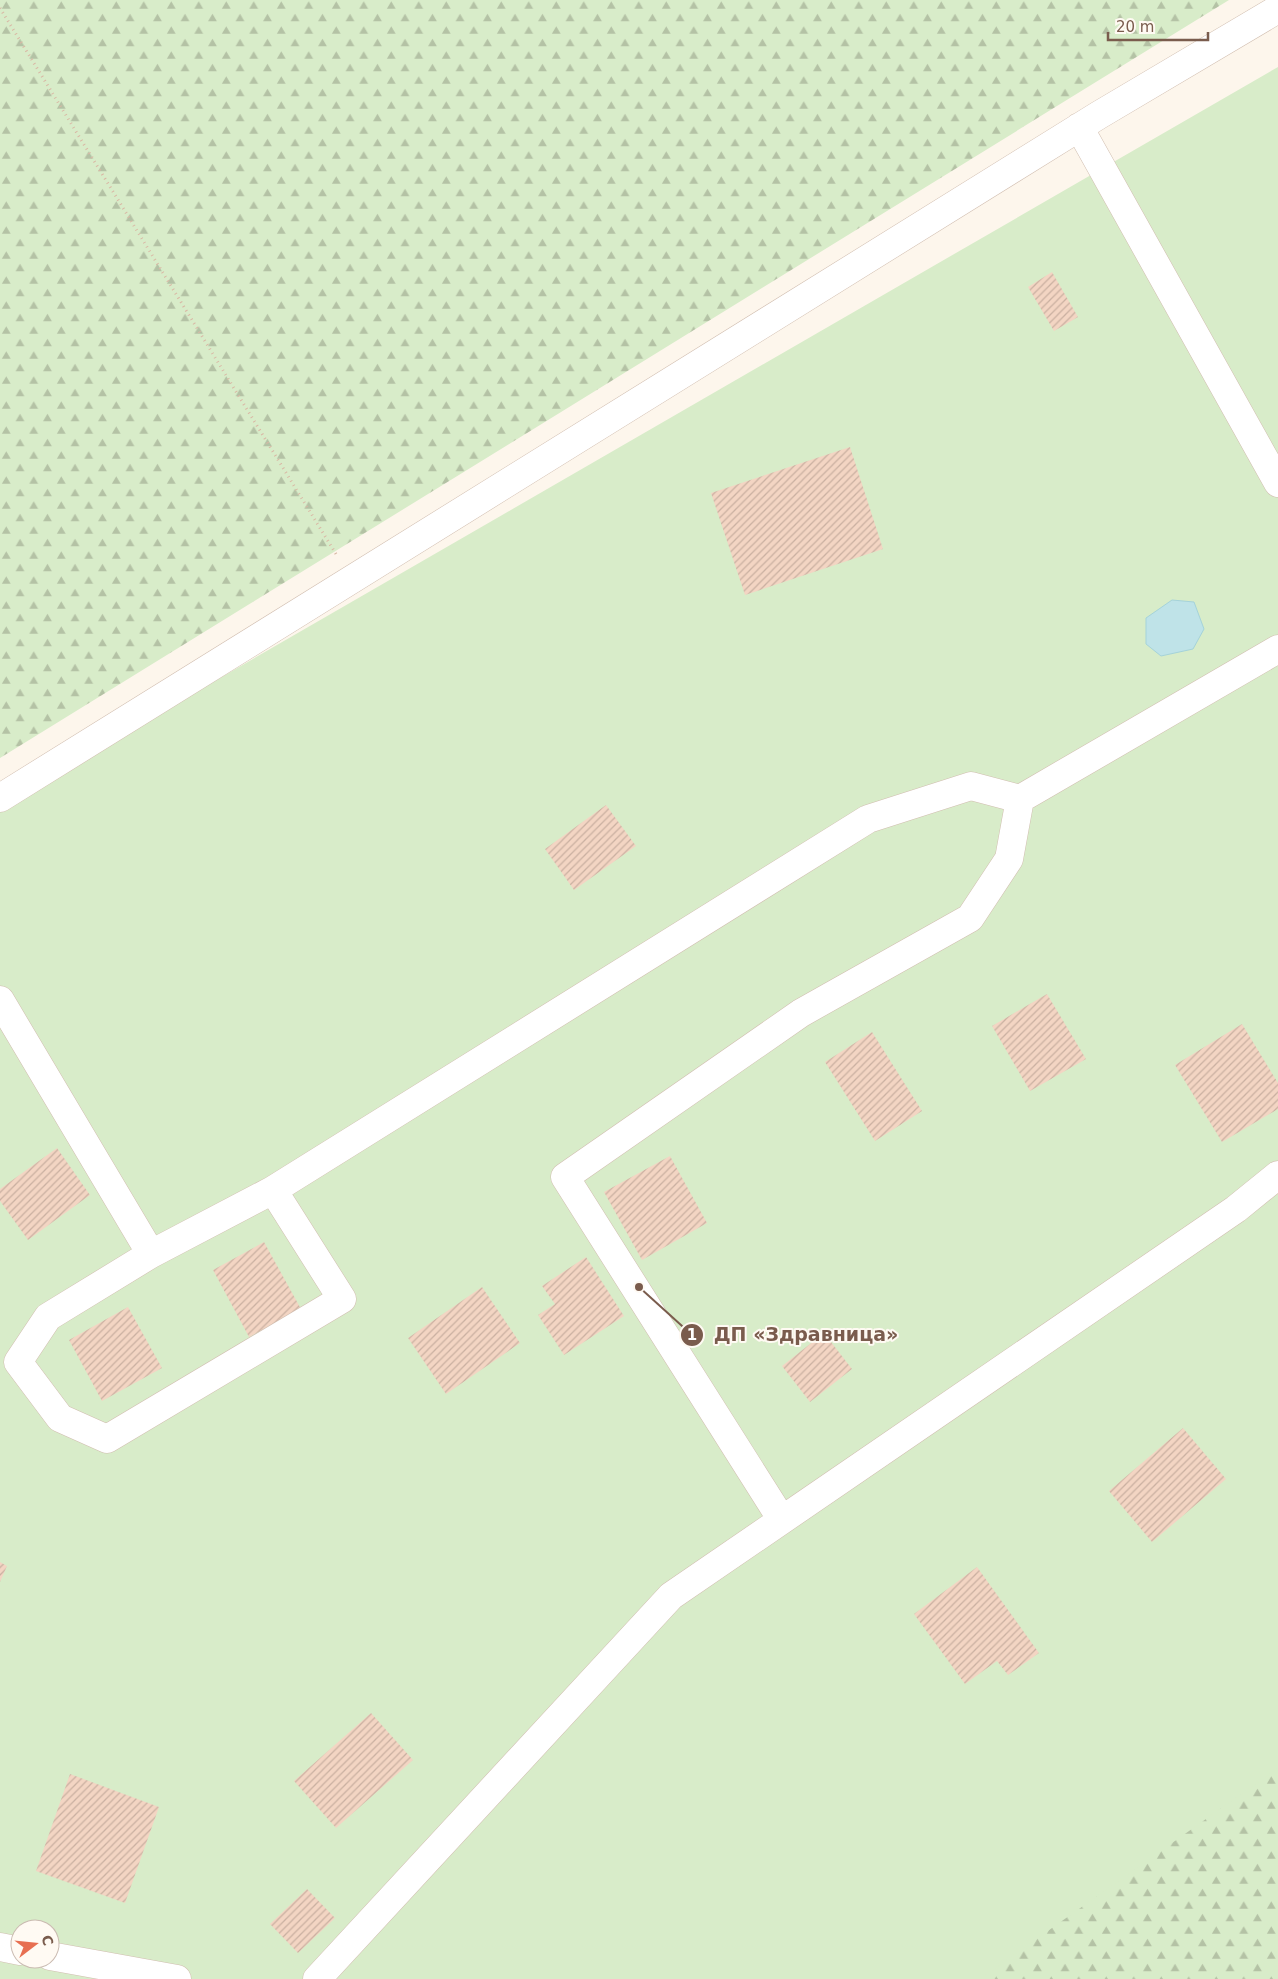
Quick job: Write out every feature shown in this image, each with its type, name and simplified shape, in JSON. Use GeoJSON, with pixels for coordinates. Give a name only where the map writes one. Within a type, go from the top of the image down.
{"type":"FeatureCollection","features":[{"type":"Feature","properties":{"kind":"street"},"geometry":{"type":"LineString","coordinates":[[0,798],[1079,127],[1278,9]]}},
{"type":"Feature","properties":{"kind":"street"},"geometry":{"type":"LineString","coordinates":[[1079,127],[1278,483]]}},
{"type":"Feature","properties":{"kind":"street"},"geometry":{"type":"LineString","coordinates":[[272,1190],[342,1298],[107,1438],[60,1418],[18,1362],[48,1317],[151,1254],[272,1190],[868,818],[971,786],[1020,799],[1278,648]]}},
{"type":"Feature","properties":{"kind":"street"},"geometry":{"type":"LineString","coordinates":[[782,1520],[564,1177],[801,1013],[970,918],[1009,859],[1020,799]]}},
{"type":"Feature","properties":{"kind":"street"},"geometry":{"type":"LineString","coordinates":[[0,1000],[151,1254]]}},
{"type":"Feature","properties":{"kind":"street"},"geometry":{"type":"LineString","coordinates":[[317,1979],[672,1596],[1236,1209],[1278,1175]]}},
{"type":"Feature","properties":{"kind":"street"},"geometry":{"type":"LineString","coordinates":[[60,1958],[177,1979]]}},
{"type":"Feature","properties":{"kind":"path"},"geometry":{"type":"LineString","coordinates":[[0,8],[352,580]]}},
{"type":"Feature","properties":{"kind":"green space"},"geometry":{"type":"Polygon","coordinates":[[[0,0],[1229,0],[0,758],[0,0]]]}},
{"type":"Feature","properties":{"kind":"green space"},"geometry":{"type":"Polygon","coordinates":[[[1278,67],[1278,1768],[980,1979],[0,1979],[0,805],[1278,67]]]}},
{"type":"Feature","properties":{"kind":"green space"},"geometry":{"type":"Polygon","coordinates":[[[1278,1544],[1278,1979],[717,1979],[1278,1544]]]}},
{"type":"Feature","properties":{"kind":"water"},"geometry":{"type":"Polygon","coordinates":[[[1172,600],[1194,602],[1204,629],[1193,649],[1161,656],[1146,644],[1146,618],[1172,600]]]}},
{"type":"Feature","properties":{"kind":"building"},"geometry":{"type":"Polygon","coordinates":[[[1052,272],[1078,317],[1054,331],[1028,287],[1052,272]]]}},
{"type":"Feature","properties":{"kind":"building"},"geometry":{"type":"Polygon","coordinates":[[[850,447],[883,549],[745,595],[711,493],[850,447]]]}},
{"type":"Feature","properties":{"kind":"building"},"geometry":{"type":"Polygon","coordinates":[[[606,805],[636,846],[574,890],[545,849],[606,805]]]}},
{"type":"Feature","properties":{"kind":"building"},"geometry":{"type":"Polygon","coordinates":[[[1047,994],[1086,1059],[1030,1091],[992,1026],[1047,994]]]}},
{"type":"Feature","properties":{"kind":"building"},"geometry":{"type":"Polygon","coordinates":[[[1242,1024],[1278,1083],[1278,1109],[1222,1142],[1175,1065],[1242,1024]]]}},
{"type":"Feature","properties":{"kind":"building"},"geometry":{"type":"Polygon","coordinates":[[[872,1032],[922,1111],[875,1141],[825,1062],[872,1032]]]}},
{"type":"Feature","properties":{"kind":"building"},"geometry":{"type":"Polygon","coordinates":[[[57,1148],[90,1195],[28,1240],[0,1201],[0,1189],[57,1148]]]}},
{"type":"Feature","properties":{"kind":"building"},"geometry":{"type":"Polygon","coordinates":[[[670,1156],[707,1223],[642,1260],[604,1192],[670,1156]]]}},
{"type":"Feature","properties":{"kind":"building"},"geometry":{"type":"Polygon","coordinates":[[[264,1242],[301,1309],[249,1337],[213,1270],[264,1242]]]}},
{"type":"Feature","properties":{"kind":"building"},"geometry":{"type":"Polygon","coordinates":[[[586,1257],[624,1316],[564,1355],[538,1315],[555,1304],[542,1286],[586,1257]]]}},
{"type":"Feature","properties":{"kind":"building"},"geometry":{"type":"Polygon","coordinates":[[[482,1287],[520,1343],[446,1394],[408,1338],[482,1287]]]}},
{"type":"Feature","properties":{"kind":"building"},"geometry":{"type":"Polygon","coordinates":[[[128,1307],[162,1368],[102,1401],[69,1340],[128,1307]]]}},
{"type":"Feature","properties":{"kind":"building"},"geometry":{"type":"Polygon","coordinates":[[[824,1333],[852,1369],[810,1402],[782,1366],[824,1333]]]}},
{"type":"Feature","properties":{"kind":"building"},"geometry":{"type":"Polygon","coordinates":[[[1183,1428],[1226,1479],[1152,1542],[1109,1491],[1183,1428]]]}},
{"type":"Feature","properties":{"kind":"building"},"geometry":{"type":"Polygon","coordinates":[[[0,1562],[7,1566],[0,1582],[0,1562]]]}},
{"type":"Feature","properties":{"kind":"building"},"geometry":{"type":"Polygon","coordinates":[[[977,1567],[1039,1653],[1008,1675],[997,1661],[965,1684],[914,1614],[977,1567]]]}},
{"type":"Feature","properties":{"kind":"building"},"geometry":{"type":"Polygon","coordinates":[[[371,1713],[413,1760],[336,1828],[294,1781],[371,1713]]]}},
{"type":"Feature","properties":{"kind":"building"},"geometry":{"type":"Polygon","coordinates":[[[70,1774],[159,1807],[125,1903],[36,1871],[70,1774]]]}},
{"type":"Feature","properties":{"kind":"building"},"geometry":{"type":"Polygon","coordinates":[[[307,1889],[335,1918],[298,1953],[270,1924],[307,1889]]]}},
{"type":"Feature","properties":{"kind":"place","name":"ДП «Здравница»"},"geometry":{"type":"Point","coordinates":[639,1287]}}]}
